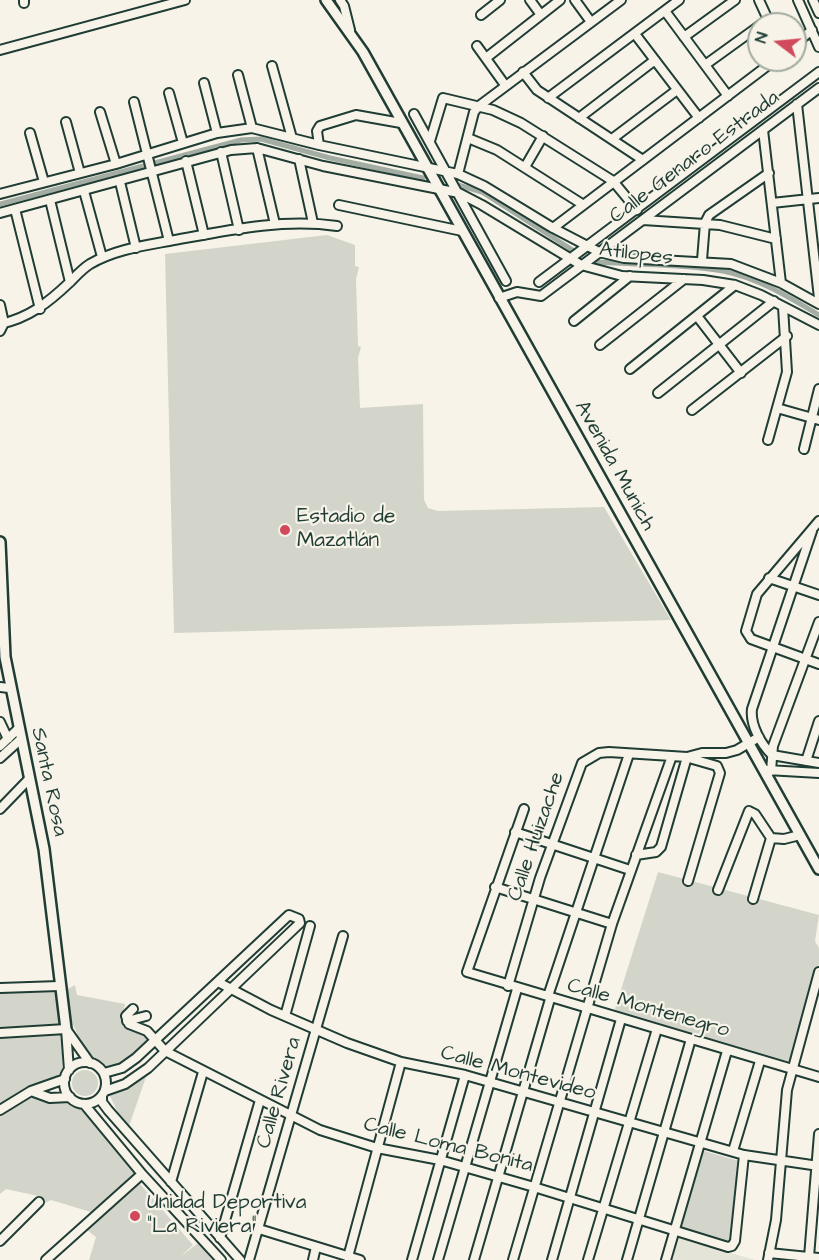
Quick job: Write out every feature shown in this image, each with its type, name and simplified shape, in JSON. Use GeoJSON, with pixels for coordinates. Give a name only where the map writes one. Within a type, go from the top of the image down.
{"type":"FeatureCollection","features":[{"type":"Feature","properties":{"kind":"main road","name":"Avenida Munich"},"geometry":{"type":"LineString","coordinates":[[326,0],[350,30],[749,744],[767,770],[819,869]]}},
{"type":"Feature","properties":{"kind":"main road","name":"Santa Rosa"},"geometry":{"type":"LineString","coordinates":[[0,542],[4,687],[19,728],[44,849],[66,1029]]}},
{"type":"Feature","properties":{"kind":"street"},"geometry":{"type":"LineString","coordinates":[[0,50],[185,0]]}},
{"type":"Feature","properties":{"kind":"street"},"geometry":{"type":"LineString","coordinates":[[340,0],[344,6],[350,30]]}},
{"type":"Feature","properties":{"kind":"street"},"geometry":{"type":"LineString","coordinates":[[481,15],[500,0]]}},
{"type":"Feature","properties":{"kind":"street"},"geometry":{"type":"LineString","coordinates":[[530,0],[541,15]]}},
{"type":"Feature","properties":{"kind":"street"},"geometry":{"type":"LineString","coordinates":[[486,58],[560,0]]}},
{"type":"Feature","properties":{"kind":"street"},"geometry":{"type":"LineString","coordinates":[[575,0],[591,22]]}},
{"type":"Feature","properties":{"kind":"street"},"geometry":{"type":"LineString","coordinates":[[458,174],[474,112],[479,106],[621,0]]}},
{"type":"Feature","properties":{"kind":"street"},"geometry":{"type":"LineString","coordinates":[[549,98],[679,0]]}},
{"type":"Feature","properties":{"kind":"street"},"geometry":{"type":"LineString","coordinates":[[684,37],[735,0]]}},
{"type":"Feature","properties":{"kind":"street"},"geometry":{"type":"LineString","coordinates":[[798,0],[819,47]]}},
{"type":"Feature","properties":{"kind":"street"},"geometry":{"type":"LineString","coordinates":[[813,0],[819,13]]}},
{"type":"Feature","properties":{"kind":"street"},"geometry":{"type":"LineString","coordinates":[[665,11],[728,96]]}},
{"type":"Feature","properties":{"kind":"street"},"geometry":{"type":"LineString","coordinates":[[807,34],[812,30]]}},
{"type":"Feature","properties":{"kind":"street"},"geometry":{"type":"LineString","coordinates":[[635,34],[699,118]]}},
{"type":"Feature","properties":{"kind":"street"},"geometry":{"type":"LineString","coordinates":[[705,65],[747,36]]}},
{"type":"Feature","properties":{"kind":"street"},"geometry":{"type":"LineString","coordinates":[[477,46],[505,85]]}},
{"type":"Feature","properties":{"kind":"street"},"geometry":{"type":"LineString","coordinates":[[579,118],[655,60]]}},
{"type":"Feature","properties":{"kind":"street"},"geometry":{"type":"LineString","coordinates":[[272,66],[292,138]]}},
{"type":"Feature","properties":{"kind":"street"},"geometry":{"type":"LineString","coordinates":[[523,72],[531,85],[643,160]]}},
{"type":"Feature","properties":{"kind":"street"},"geometry":{"type":"LineString","coordinates":[[553,228],[759,72]]}},
{"type":"Feature","properties":{"kind":"street","name":"Calle Genaro Estrada"},"geometry":{"type":"LineString","coordinates":[[539,282],[819,72]]}},
{"type":"Feature","properties":{"kind":"street"},"geometry":{"type":"LineString","coordinates":[[238,75],[252,128]]}},
{"type":"Feature","properties":{"kind":"street"},"geometry":{"type":"LineString","coordinates":[[204,83],[217,133]]}},
{"type":"Feature","properties":{"kind":"street","name":"Calle Genaro Estrada"},"geometry":{"type":"LineString","coordinates":[[499,298],[517,292],[541,296],[819,88]]}},
{"type":"Feature","properties":{"kind":"street"},"geometry":{"type":"LineString","coordinates":[[612,139],[677,90]]}},
{"type":"Feature","properties":{"kind":"street"},"geometry":{"type":"LineString","coordinates":[[169,93],[183,143]]}},
{"type":"Feature","properties":{"kind":"street"},"geometry":{"type":"LineString","coordinates":[[430,141],[441,100],[445,98],[479,106],[512,118],[613,181],[636,210]]}},
{"type":"Feature","properties":{"kind":"street"},"geometry":{"type":"LineString","coordinates":[[134,102],[169,241]]}},
{"type":"Feature","properties":{"kind":"street"},"geometry":{"type":"LineString","coordinates":[[797,104],[819,298]]}},
{"type":"Feature","properties":{"kind":"street"},"geometry":{"type":"LineString","coordinates":[[100,112],[116,164]]}},
{"type":"Feature","properties":{"kind":"street"},"geometry":{"type":"LineString","coordinates":[[414,114],[506,280]]}},
{"type":"Feature","properties":{"kind":"street"},"geometry":{"type":"LineString","coordinates":[[319,145],[317,131],[320,126],[350,116],[365,116],[401,123]]}},
{"type":"Feature","properties":{"kind":"street"},"geometry":{"type":"LineString","coordinates":[[66,122],[80,172]]}},
{"type":"Feature","properties":{"kind":"street"},"geometry":{"type":"LineString","coordinates":[[0,194],[116,164],[217,133],[252,128],[319,145],[458,174],[484,186],[553,228],[599,252],[624,258],[702,260],[731,264],[781,283],[819,304]]}},
{"type":"Feature","properties":{"kind":"street"},"geometry":{"type":"LineString","coordinates":[[763,130],[781,283]]}},
{"type":"Feature","properties":{"kind":"street"},"geometry":{"type":"LineString","coordinates":[[30,133],[44,182]]}},
{"type":"Feature","properties":{"kind":"street"},"geometry":{"type":"LineString","coordinates":[[525,167],[543,136]]}},
{"type":"Feature","properties":{"kind":"street"},"geometry":{"type":"LineString","coordinates":[[468,138],[497,150],[582,204]]}},
{"type":"Feature","properties":{"kind":"street"},"geometry":{"type":"LineString","coordinates":[[0,213],[120,182],[221,152],[257,148],[276,224]]}},
{"type":"Feature","properties":{"kind":"street","name":"Atilopes"},"geometry":{"type":"LineString","coordinates":[[257,148],[459,194],[482,205],[581,265],[630,276],[735,285],[774,301],[819,324]]}},
{"type":"Feature","properties":{"kind":"street"},"geometry":{"type":"LineString","coordinates":[[221,152],[239,230]]}},
{"type":"Feature","properties":{"kind":"street"},"geometry":{"type":"LineString","coordinates":[[298,159],[313,223]]}},
{"type":"Feature","properties":{"kind":"street"},"geometry":{"type":"LineString","coordinates":[[186,161],[204,235]]}},
{"type":"Feature","properties":{"kind":"street"},"geometry":{"type":"LineString","coordinates":[[702,260],[705,223],[710,213],[769,173]]}},
{"type":"Feature","properties":{"kind":"street"},"geometry":{"type":"LineString","coordinates":[[120,182],[136,248]]}},
{"type":"Feature","properties":{"kind":"street"},"geometry":{"type":"LineString","coordinates":[[84,190],[102,258]]}},
{"type":"Feature","properties":{"kind":"street"},"geometry":{"type":"LineString","coordinates":[[772,203],[819,198]]}},
{"type":"Feature","properties":{"kind":"street"},"geometry":{"type":"LineString","coordinates":[[50,200],[70,282]]}},
{"type":"Feature","properties":{"kind":"street"},"geometry":{"type":"LineString","coordinates":[[339,205],[462,231]]}},
{"type":"Feature","properties":{"kind":"street"},"geometry":{"type":"LineString","coordinates":[[15,209],[40,309]]}},
{"type":"Feature","properties":{"kind":"street"},"geometry":{"type":"LineString","coordinates":[[644,220],[705,223],[776,239]]}},
{"type":"Feature","properties":{"kind":"street"},"geometry":{"type":"LineString","coordinates":[[2,323],[20,319],[40,309],[87,266],[102,258],[136,248],[276,224],[313,223],[337,226]]}},
{"type":"Feature","properties":{"kind":"street"},"geometry":{"type":"LineString","coordinates":[[573,321],[630,276]]}},
{"type":"Feature","properties":{"kind":"street"},"geometry":{"type":"LineString","coordinates":[[600,345],[684,279]]}},
{"type":"Feature","properties":{"kind":"street"},"geometry":{"type":"LineString","coordinates":[[630,369],[735,285]]}},
{"type":"Feature","properties":{"kind":"street"},"geometry":{"type":"LineString","coordinates":[[658,393],[774,301]]}},
{"type":"Feature","properties":{"kind":"street"},"geometry":{"type":"LineString","coordinates":[[0,306],[2,323],[0,331]]}},
{"type":"Feature","properties":{"kind":"street"},"geometry":{"type":"LineString","coordinates":[[768,440],[787,372],[787,336],[783,307]]}},
{"type":"Feature","properties":{"kind":"street"},"geometry":{"type":"LineString","coordinates":[[697,316],[741,373]]}},
{"type":"Feature","properties":{"kind":"street"},"geometry":{"type":"LineString","coordinates":[[693,410],[787,336]]}},
{"type":"Feature","properties":{"kind":"street"},"geometry":{"type":"LineString","coordinates":[[804,448],[816,419],[819,389]]}},
{"type":"Feature","properties":{"kind":"street"},"geometry":{"type":"LineString","coordinates":[[777,408],[816,419]]}},
{"type":"Feature","properties":{"kind":"street"},"geometry":{"type":"LineString","coordinates":[[819,521],[770,578],[753,605],[747,634],[774,648],[819,664]]}},
{"type":"Feature","properties":{"kind":"street"},"geometry":{"type":"LineString","coordinates":[[812,531],[751,717],[759,737],[772,755],[819,763]]}},
{"type":"Feature","properties":{"kind":"street"},"geometry":{"type":"LineString","coordinates":[[770,578],[819,595]]}},
{"type":"Feature","properties":{"kind":"street"},"geometry":{"type":"LineString","coordinates":[[819,622],[767,770],[819,773]]}},
{"type":"Feature","properties":{"kind":"street"},"geometry":{"type":"LineString","coordinates":[[806,762],[819,721]]}},
{"type":"Feature","properties":{"kind":"street"},"geometry":{"type":"LineString","coordinates":[[0,722],[8,739]]}},
{"type":"Feature","properties":{"kind":"street"},"geometry":{"type":"LineString","coordinates":[[0,746],[19,728]]}},
{"type":"Feature","properties":{"kind":"street","name":"Calle Huizache"},"geometry":{"type":"LineString","coordinates":[[508,986],[534,900],[582,763],[599,753],[687,757],[702,753],[726,753],[749,744],[759,737]]}},
{"type":"Feature","properties":{"kind":"street"},"geometry":{"type":"LineString","coordinates":[[0,758],[21,739]]}},
{"type":"Feature","properties":{"kind":"street"},"geometry":{"type":"LineString","coordinates":[[688,881],[718,767],[726,753]]}},
{"type":"Feature","properties":{"kind":"street"},"geometry":{"type":"LineString","coordinates":[[474,1260],[550,999],[549,993],[629,754]]}},
{"type":"Feature","properties":{"kind":"street"},"geometry":{"type":"LineString","coordinates":[[513,1260],[612,924],[672,756]]}},
{"type":"Feature","properties":{"kind":"street"},"geometry":{"type":"LineString","coordinates":[[636,855],[656,852],[661,847],[687,757],[718,767]]}},
{"type":"Feature","properties":{"kind":"street"},"geometry":{"type":"LineString","coordinates":[[795,772],[797,760]]}},
{"type":"Feature","properties":{"kind":"street"},"geometry":{"type":"LineString","coordinates":[[0,809],[29,779]]}},
{"type":"Feature","properties":{"kind":"street"},"geometry":{"type":"LineString","coordinates":[[524,809],[495,887],[612,924]]}},
{"type":"Feature","properties":{"kind":"street"},"geometry":{"type":"LineString","coordinates":[[718,890],[747,812],[755,814],[771,838]]}},
{"type":"Feature","properties":{"kind":"street"},"geometry":{"type":"LineString","coordinates":[[515,832],[594,856],[630,870]]}},
{"type":"Feature","properties":{"kind":"street"},"geometry":{"type":"LineString","coordinates":[[771,838],[784,839],[800,835]]}},
{"type":"Feature","properties":{"kind":"street"},"geometry":{"type":"LineString","coordinates":[[753,899],[771,838]]}},
{"type":"Feature","properties":{"kind":"street","name":"Calle Montenegro"},"geometry":{"type":"LineString","coordinates":[[495,887],[467,972],[550,999],[819,1077]]}},
{"type":"Feature","properties":{"kind":"street"},"geometry":{"type":"LineString","coordinates":[[84,1104],[97,1101],[103,1093],[135,1078],[300,923],[297,916],[289,915],[136,1058],[122,1068],[104,1073]]}},
{"type":"Feature","properties":{"kind":"street"},"geometry":{"type":"LineString","coordinates":[[285,1016],[310,926]]}},
{"type":"Feature","properties":{"kind":"street","name":"Calle Rivera"},"geometry":{"type":"LineString","coordinates":[[249,1260],[260,1229],[343,936]]}},
{"type":"Feature","properties":{"kind":"street"},"geometry":{"type":"LineString","coordinates":[[819,972],[791,1069],[776,1220],[768,1256],[819,1258]]}},
{"type":"Feature","properties":{"kind":"street","name":"Calle Montevideo"},"geometry":{"type":"LineString","coordinates":[[218,982],[317,1030],[401,1062],[465,1075],[744,1155],[818,1166]]}},
{"type":"Feature","properties":{"kind":"street"},"geometry":{"type":"LineString","coordinates":[[0,988],[59,986]]}},
{"type":"Feature","properties":{"kind":"street"},"geometry":{"type":"LineString","coordinates":[[438,1260],[517,989]]}},
{"type":"Feature","properties":{"kind":"street"},"geometry":{"type":"LineString","coordinates":[[127,1021],[127,1013],[133,1009]]}},
{"type":"Feature","properties":{"kind":"street"},"geometry":{"type":"LineString","coordinates":[[127,1021],[146,1016]]}},
{"type":"Feature","properties":{"kind":"street"},"geometry":{"type":"LineString","coordinates":[[552,1260],[621,1019]]}},
{"type":"Feature","properties":{"kind":"street"},"geometry":{"type":"LineString","coordinates":[[127,1021],[147,1031],[165,1051]]}},
{"type":"Feature","properties":{"kind":"street"},"geometry":{"type":"LineString","coordinates":[[66,1029],[90,1063],[104,1073]]}},
{"type":"Feature","properties":{"kind":"street"},"geometry":{"type":"LineString","coordinates":[[0,1033],[66,1029]]}},
{"type":"Feature","properties":{"kind":"street"},"geometry":{"type":"LineString","coordinates":[[66,1029],[69,1070],[65,1079],[70,1097]]}},
{"type":"Feature","properties":{"kind":"street"},"geometry":{"type":"LineString","coordinates":[[588,1260],[657,1029]]}},
{"type":"Feature","properties":{"kind":"street"},"geometry":{"type":"LineString","coordinates":[[627,1260],[691,1039]]}},
{"type":"Feature","properties":{"kind":"street","name":"Calle Loma Bonita"},"geometry":{"type":"LineString","coordinates":[[165,1051],[320,1130],[377,1148],[440,1160],[603,1207],[728,1247],[732,1246],[744,1155]]}},
{"type":"Feature","properties":{"kind":"street"},"geometry":{"type":"LineString","coordinates":[[666,1260],[727,1051]]}},
{"type":"Feature","properties":{"kind":"street"},"geometry":{"type":"LineString","coordinates":[[733,1151],[760,1060]]}},
{"type":"Feature","properties":{"kind":"street"},"geometry":{"type":"LineString","coordinates":[[348,1257],[401,1062]]}},
{"type":"Feature","properties":{"kind":"street"},"geometry":{"type":"LineString","coordinates":[[69,1070],[78,1063],[90,1063]]}},
{"type":"Feature","properties":{"kind":"street"},"geometry":{"type":"LineString","coordinates":[[171,1182],[203,1072]]}},
{"type":"Feature","properties":{"kind":"street"},"geometry":{"type":"LineString","coordinates":[[104,1073],[102,1102],[240,1260]]}},
{"type":"Feature","properties":{"kind":"street"},"geometry":{"type":"LineString","coordinates":[[412,1260],[465,1075]]}},
{"type":"Feature","properties":{"kind":"street"},"geometry":{"type":"LineString","coordinates":[[0,1110],[31,1091],[65,1079]]}},
{"type":"Feature","properties":{"kind":"street"},"geometry":{"type":"LineString","coordinates":[[31,1091],[50,1098],[70,1097],[84,1104],[142,1174],[221,1260]]}},
{"type":"Feature","properties":{"kind":"street"},"geometry":{"type":"LineString","coordinates":[[220,1238],[260,1100]]}},
{"type":"Feature","properties":{"kind":"street"},"geometry":{"type":"LineString","coordinates":[[809,1257],[819,1134]]}},
{"type":"Feature","properties":{"kind":"street"},"geometry":{"type":"LineString","coordinates":[[52,1258],[142,1174]]}},
{"type":"Feature","properties":{"kind":"street"},"geometry":{"type":"LineString","coordinates":[[0,1241],[39,1202]]}},
{"type":"Feature","properties":{"kind":"street"},"geometry":{"type":"LineString","coordinates":[[260,1229],[360,1260]]}},
{"type":"Feature","properties":{"kind":"street"},"geometry":{"type":"LineString","coordinates":[[313,1260],[316,1247]]}},
{"type":"Feature","properties":{"kind":"shaded area"},"geometry":{"type":"Polygon","coordinates":[[[327,235],[355,245],[355,266],[359,267],[356,279],[358,346],[361,347],[358,358],[360,408],[423,404],[424,500],[428,508],[438,511],[604,507],[671,620],[174,633],[165,254],[327,235]]]}},
{"type":"Feature","properties":{"kind":"shaded area"},"geometry":{"type":"Polygon","coordinates":[[[658,872],[819,915],[815,941],[819,948],[819,963],[790,1063],[613,1015],[658,872]]]}},
{"type":"Feature","properties":{"kind":"shaded area"},"geometry":{"type":"Polygon","coordinates":[[[75,985],[77,995],[125,1004],[122,1019],[148,1040],[125,1062],[105,1069],[86,1052],[67,1012],[64,991],[75,985]]]}},
{"type":"Feature","properties":{"kind":"shaded area"},"geometry":{"type":"Polygon","coordinates":[[[56,992],[60,1022],[57,1027],[0,1031],[0,993],[56,992]]]}},
{"type":"Feature","properties":{"kind":"shaded area"},"geometry":{"type":"Polygon","coordinates":[[[62,1032],[62,1070],[57,1076],[27,1087],[0,1103],[0,1035],[62,1032]]]}},
{"type":"Feature","properties":{"kind":"shaded area"},"geometry":{"type":"Polygon","coordinates":[[[85,1070],[94,1074],[98,1083],[94,1092],[85,1096],[76,1092],[72,1083],[76,1074],[85,1070]]]}},
{"type":"Feature","properties":{"kind":"shaded area"},"geometry":{"type":"Polygon","coordinates":[[[146,1077],[129,1126],[119,1115],[109,1094],[146,1077]]]}},
{"type":"Feature","properties":{"kind":"shaded area"},"geometry":{"type":"Polygon","coordinates":[[[36,1092],[51,1102],[66,1101],[80,1109],[138,1172],[94,1213],[51,1200],[45,1203],[38,1196],[6,1189],[0,1194],[0,1114],[36,1092]]]}},
{"type":"Feature","properties":{"kind":"shaded area"},"geometry":{"type":"Polygon","coordinates":[[[701,1150],[739,1161],[732,1243],[677,1228],[701,1150]]]}},
{"type":"Feature","properties":{"kind":"shaded area","name":"Unidad Deportiva “La Riviera”"},"geometry":{"type":"Polygon","coordinates":[[[140,1184],[193,1245],[180,1257],[198,1243],[212,1260],[89,1260],[96,1237],[87,1230],[140,1184]]]}},
{"type":"Feature","properties":{"kind":"shaded area"},"geometry":{"type":"Polygon","coordinates":[[[678,1238],[755,1260],[671,1260],[678,1238]]]}},
{"type":"Feature","properties":{"kind":"waterway"},"geometry":{"type":"LineString","coordinates":[[0,204],[241,140],[261,139],[330,158],[423,178]]}},
{"type":"Feature","properties":{"kind":"waterway"},"geometry":{"type":"LineString","coordinates":[[458,185],[482,192],[574,251]]}},
{"type":"Feature","properties":{"kind":"waterway"},"geometry":{"type":"LineString","coordinates":[[593,260],[709,269],[736,274],[761,283],[819,315]]}},
{"type":"Feature","properties":{"kind":"place","name":"Estadio de Mazatlán"},"geometry":{"type":"Point","coordinates":[285,530]}},
{"type":"Feature","properties":{"kind":"place","name":"Unidad Deportiva “La Riviera”"},"geometry":{"type":"Point","coordinates":[135,1216]}}]}
